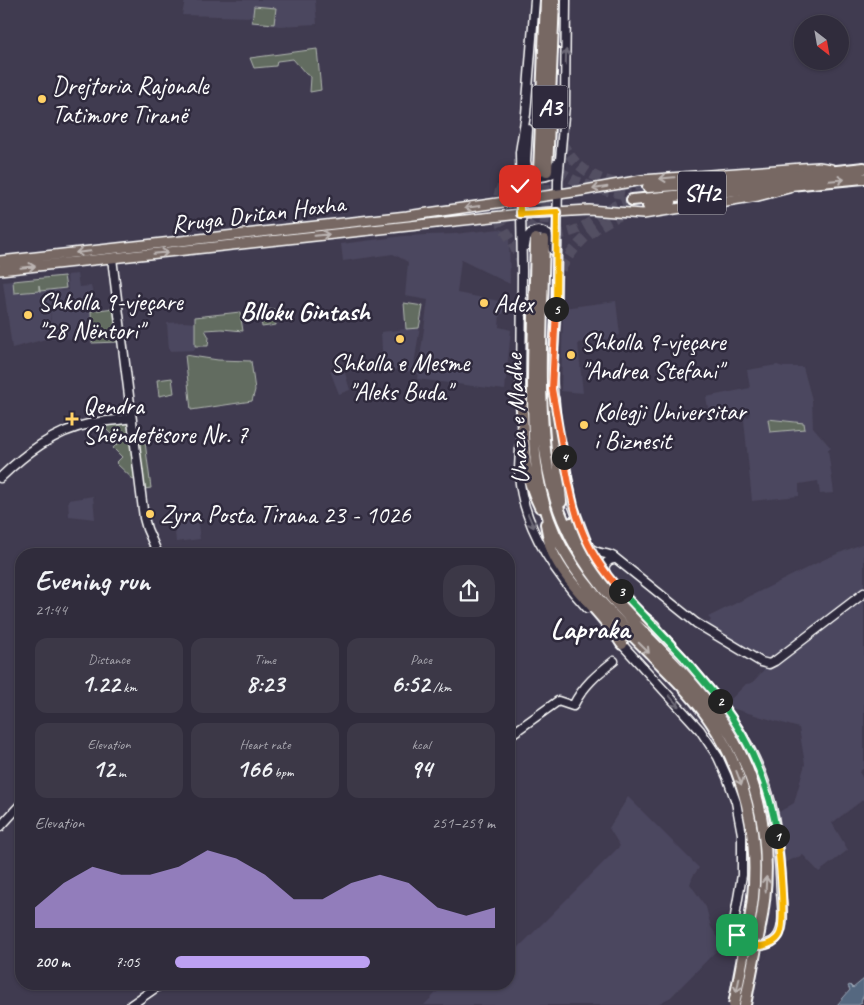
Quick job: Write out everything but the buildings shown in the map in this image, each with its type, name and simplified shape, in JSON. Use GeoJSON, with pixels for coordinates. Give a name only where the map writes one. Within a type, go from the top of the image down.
{"type":"FeatureCollection","features":[{"type":"Feature","properties":{"kind":"highway","name":"A3"},"geometry":{"type":"LineString","coordinates":[[546,0],[540,111],[543,171],[554,0]]}},
{"type":"Feature","properties":{"kind":"highway"},"geometry":{"type":"LineString","coordinates":[[552,44],[560,125]]}},
{"type":"Feature","properties":{"kind":"highway"},"geometry":{"type":"LineString","coordinates":[[532,139],[540,111]]}},
{"type":"Feature","properties":{"kind":"highway","name":"SH2"},"geometry":{"type":"LineString","coordinates":[[648,187],[736,181],[864,168]]}},
{"type":"Feature","properties":{"kind":"highway","name":"SH2"},"geometry":{"type":"LineString","coordinates":[[736,181],[701,188],[631,197],[773,187],[864,178]]}},
{"type":"Feature","properties":{"kind":"highway"},"geometry":{"type":"LineString","coordinates":[[648,206],[773,187]]}},
{"type":"Feature","properties":{"kind":"highway","name":"Unaza e Madhe"},"geometry":{"type":"LineString","coordinates":[[734,1005],[754,931],[766,888],[765,843],[760,807],[752,780],[741,754],[724,724],[696,688],[614,603],[588,568],[568,530],[555,497],[545,455],[542,427],[540,240],[533,336],[533,432],[536,471],[544,504],[555,534],[586,586],[689,694],[710,720],[726,747],[743,789],[753,830],[756,881],[754,931],[745,1005]]}},
{"type":"Feature","properties":{"kind":"highway"},"geometry":{"type":"LineString","coordinates":[[529,295],[533,336]]}},
{"type":"Feature","properties":{"kind":"highway"},"geometry":{"type":"LineString","coordinates":[[541,351],[549,297]]}},
{"type":"Feature","properties":{"kind":"highway"},"geometry":{"type":"LineString","coordinates":[[553,394],[561,502]]}},
{"type":"Feature","properties":{"kind":"highway"},"geometry":{"type":"LineString","coordinates":[[521,396],[525,464],[530,486],[542,510]]}},
{"type":"Feature","properties":{"kind":"highway"},"geometry":{"type":"LineString","coordinates":[[542,427],[564,513],[588,568]]}},
{"type":"Feature","properties":{"kind":"highway"},"geometry":{"type":"LineString","coordinates":[[536,471],[536,489],[546,522],[568,567],[586,586]]}},
{"type":"Feature","properties":{"kind":"highway"},"geometry":{"type":"LineString","coordinates":[[564,513],[609,585],[654,626]]}},
{"type":"Feature","properties":{"kind":"highway"},"geometry":{"type":"LineString","coordinates":[[546,522],[551,546],[558,561],[573,584],[610,625],[622,644]]}},
{"type":"Feature","properties":{"kind":"main road"},"geometry":{"type":"LineString","coordinates":[[535,0],[526,114],[520,152],[522,277],[519,474],[528,514],[545,553],[566,585],[700,730],[718,757],[728,777],[736,802],[742,834],[742,874],[735,929],[742,941],[749,945],[762,946],[779,936],[782,912],[779,855],[774,816],[761,770],[750,746],[726,710],[605,572],[589,547],[573,506],[553,394],[560,125]]}},
{"type":"Feature","properties":{"kind":"main road"},"geometry":{"type":"LineString","coordinates":[[526,114],[528,128],[526,168],[532,176],[548,176],[555,171],[559,129],[565,96],[566,0]]}},
{"type":"Feature","properties":{"kind":"main road","name":"Rruga Dritan Hoxha"},"geometry":{"type":"LineString","coordinates":[[0,270],[112,253],[407,216],[642,180],[819,167],[837,170]]}},
{"type":"Feature","properties":{"kind":"main road","name":"Rruga Dritan Hoxha"},"geometry":{"type":"LineString","coordinates":[[0,261],[112,253],[520,214],[605,210],[643,214],[758,196],[809,183]]}},
{"type":"Feature","properties":{"kind":"main road"},"geometry":{"type":"LineString","coordinates":[[522,277],[526,238],[533,231],[541,231],[548,235],[552,246],[552,280],[556,310]]}},
{"type":"Feature","properties":{"kind":"main road"},"geometry":{"type":"LineString","coordinates":[[112,253],[144,518],[155,548]]}},
{"type":"Feature","properties":{"kind":"main road"},"geometry":{"type":"LineString","coordinates":[[0,478],[26,455],[61,432],[96,422],[131,418]]}},
{"type":"Feature","properties":{"kind":"main road"},"geometry":{"type":"LineString","coordinates":[[589,547],[596,553],[608,554],[615,558],[696,623],[761,662],[769,664],[776,661],[864,594]]}},
{"type":"Feature","properties":{"kind":"main road"},"geometry":{"type":"LineString","coordinates":[[605,572],[604,567],[615,558]]}},
{"type":"Feature","properties":{"kind":"main road"},"geometry":{"type":"LineString","coordinates":[[515,732],[558,701],[573,706],[584,687],[614,661]]}},
{"type":"Feature","properties":{"kind":"main road"},"geometry":{"type":"LineString","coordinates":[[0,827],[15,811]]}},
{"type":"Feature","properties":{"kind":"main road"},"geometry":{"type":"LineString","coordinates":[[131,1005],[152,990]]}},
{"type":"Feature","properties":{"kind":"shaded area"},"geometry":{"type":"Polygon","coordinates":[[[185,0],[315,0],[317,24],[280,26],[250,23],[251,17],[182,15],[185,0]]]}},
{"type":"Feature","properties":{"kind":"shaded area"},"geometry":{"type":"Polygon","coordinates":[[[254,6],[276,8],[274,24],[252,22],[254,6]]]}},
{"type":"Feature","properties":{"kind":"shaded area"},"geometry":{"type":"Polygon","coordinates":[[[317,49],[321,90],[310,92],[311,77],[293,59],[277,61],[276,66],[254,68],[250,58],[317,49]]]}},
{"type":"Feature","properties":{"kind":"shaded area"},"geometry":{"type":"Polygon","coordinates":[[[503,230],[509,237],[510,284],[461,260],[457,293],[505,302],[503,314],[500,314],[499,327],[511,330],[505,390],[417,379],[428,300],[405,296],[408,262],[393,254],[343,261],[341,244],[404,236],[454,234],[503,230]]]}},
{"type":"Feature","properties":{"kind":"shaded area"},"geometry":{"type":"Polygon","coordinates":[[[77,274],[79,287],[91,286],[97,311],[91,311],[91,340],[51,338],[50,291],[50,338],[12,348],[3,282],[65,275],[67,289],[57,291],[68,290],[67,275],[77,274]]]}},
{"type":"Feature","properties":{"kind":"shaded area"},"geometry":{"type":"Polygon","coordinates":[[[64,276],[66,288],[40,291],[39,285],[39,291],[14,293],[13,281],[64,276]]]}},
{"type":"Feature","properties":{"kind":"shaded area","name":"Shkolla 9-vjeçare \"Andrea Stefani\""},"geometry":{"type":"Polygon","coordinates":[[[616,301],[620,335],[615,336],[615,338],[578,343],[583,393],[561,391],[563,308],[616,301]]]}},
{"type":"Feature","properties":{"kind":"shaded area","name":"Shkolla e Mesme \"Aleks Buda\""},"geometry":{"type":"Polygon","coordinates":[[[404,303],[423,306],[413,372],[383,368],[381,332],[406,329],[404,303]]]}},
{"type":"Feature","properties":{"kind":"shaded area"},"geometry":{"type":"Polygon","coordinates":[[[404,303],[423,306],[419,328],[406,329],[404,303]]]}},
{"type":"Feature","properties":{"kind":"shaded area"},"geometry":{"type":"Polygon","coordinates":[[[114,308],[118,342],[92,343],[91,311],[114,308]]]}},
{"type":"Feature","properties":{"kind":"shaded area"},"geometry":{"type":"Polygon","coordinates":[[[274,309],[276,325],[262,327],[260,311],[274,309]]]}},
{"type":"Feature","properties":{"kind":"shaded area"},"geometry":{"type":"Polygon","coordinates":[[[240,312],[243,331],[205,330],[209,337],[208,346],[195,346],[195,317],[240,312]]]}},
{"type":"Feature","properties":{"kind":"shaded area"},"geometry":{"type":"Polygon","coordinates":[[[167,323],[195,323],[195,350],[169,351],[167,323]]]}},
{"type":"Feature","properties":{"kind":"shaded area"},"geometry":{"type":"Polygon","coordinates":[[[185,355],[218,360],[251,361],[255,390],[252,401],[191,410],[185,355]]]}},
{"type":"Feature","properties":{"kind":"shaded area"},"geometry":{"type":"Polygon","coordinates":[[[777,365],[783,367],[803,367],[812,400],[813,427],[831,448],[828,450],[834,493],[820,494],[818,481],[799,484],[799,496],[752,501],[744,420],[746,416],[749,417],[750,412],[708,408],[706,397],[750,388],[747,370],[777,365]]]}},
{"type":"Feature","properties":{"kind":"shaded area"},"geometry":{"type":"Polygon","coordinates":[[[330,371],[345,373],[350,390],[339,394],[330,371]]]}},
{"type":"Feature","properties":{"kind":"shaded area"},"geometry":{"type":"Polygon","coordinates":[[[172,378],[174,393],[159,396],[157,380],[172,378]]]}},
{"type":"Feature","properties":{"kind":"shaded area"},"geometry":{"type":"Polygon","coordinates":[[[131,418],[139,485],[116,463],[122,457],[113,448],[119,442],[106,429],[104,421],[131,418]]]}},
{"type":"Feature","properties":{"kind":"shaded area"},"geometry":{"type":"Polygon","coordinates":[[[768,419],[804,423],[805,429],[770,432],[768,419]]]}},
{"type":"Feature","properties":{"kind":"shaded area"},"geometry":{"type":"Polygon","coordinates":[[[145,442],[151,488],[145,489],[138,443],[145,442]]]}},
{"type":"Feature","properties":{"kind":"shaded area"},"geometry":{"type":"Polygon","coordinates":[[[93,496],[95,519],[69,516],[68,500],[93,496]]]}},
{"type":"Feature","properties":{"kind":"shaded area"},"geometry":{"type":"Polygon","coordinates":[[[197,517],[200,539],[176,542],[174,523],[183,522],[183,518],[197,517]]]}},
{"type":"Feature","properties":{"kind":"shaded area"},"geometry":{"type":"Polygon","coordinates":[[[864,543],[864,768],[859,772],[864,780],[864,799],[832,823],[848,850],[819,872],[803,855],[781,864],[774,815],[794,803],[805,764],[799,728],[728,707],[731,699],[746,684],[752,683],[769,664],[706,626],[711,620],[708,617],[825,559],[864,543]]]}},
{"type":"Feature","properties":{"kind":"shaded area"},"geometry":{"type":"Polygon","coordinates":[[[628,797],[699,868],[690,884],[706,907],[711,927],[719,939],[719,943],[716,951],[671,997],[656,1005],[424,1005],[439,990],[515,990],[516,950],[620,846],[609,828],[628,797]]]}},
{"type":"Feature","properties":{"kind":"water"},"geometry":{"type":"Polygon","coordinates":[[[864,979],[862,1003],[858,1005],[837,1005],[850,990],[848,986],[850,985],[853,988],[864,979]]]}},
{"type":"Feature","properties":{"kind":"tunnel"},"geometry":{"type":"LineString","coordinates":[[556,128],[571,156],[591,174],[603,180],[648,187]]}},
{"type":"Feature","properties":{"kind":"tunnel"},"geometry":{"type":"LineString","coordinates":[[529,295],[521,263],[498,213],[497,202],[499,192],[509,177],[526,168],[547,167],[558,170],[574,180],[587,185],[630,195]]}},
{"type":"Feature","properties":{"kind":"tunnel"},"geometry":{"type":"LineString","coordinates":[[521,168],[515,188],[515,201],[519,213],[529,225],[543,233],[558,234],[574,231],[586,225],[603,212],[632,200]]}},
{"type":"Feature","properties":{"kind":"tunnel"},"geometry":{"type":"LineString","coordinates":[[537,235],[539,171]]}},
{"type":"Feature","properties":{"kind":"tunnel"},"geometry":{"type":"LineString","coordinates":[[544,239],[547,171]]}},
{"type":"Feature","properties":{"kind":"tunnel"},"geometry":{"type":"LineString","coordinates":[[549,297],[564,263],[586,237],[613,219],[648,206]]}},
{"type":"Feature","properties":{"kind":"place","name":"Drejtoria Rajonale Tatimore Tiranë"},"geometry":{"type":"Point","coordinates":[42,99]}},
{"type":"Feature","properties":{"kind":"place","name":"Adex"},"geometry":{"type":"Point","coordinates":[484,303]}},
{"type":"Feature","properties":{"kind":"place","name":"Shkolla 9-vjeçare \"28 Nëntori\""},"geometry":{"type":"Point","coordinates":[28,315]}},
{"type":"Feature","properties":{"kind":"place","name":"Shkolla e Mesme \"Aleks Buda\""},"geometry":{"type":"Point","coordinates":[400,339]}},
{"type":"Feature","properties":{"kind":"place","name":"Shkolla 9-vjeçare \"Andrea Stefani\""},"geometry":{"type":"Point","coordinates":[571,355]}},
{"type":"Feature","properties":{"kind":"place","name":"Qendra Shëndetësore Nr. 7"},"geometry":{"type":"Point","coordinates":[72,419]}},
{"type":"Feature","properties":{"kind":"place","name":"Kolegji Universitar i Biznesit"},"geometry":{"type":"Point","coordinates":[584,425]}},
{"type":"Feature","properties":{"kind":"place","name":"Zyra Posta Tirana 23 - 1026"},"geometry":{"type":"Point","coordinates":[150,514]}},
{"type":"Feature","properties":{"kind":"district","name":"Blloku Gintash"},"geometry":{"type":"Point","coordinates":[305,311]}},
{"type":"Feature","properties":{"kind":"district","name":"Lapraka"},"geometry":{"type":"Point","coordinates":[590,628]}},
{"type":"Feature","properties":{"kind":"route"},"geometry":{"type":"LineString","coordinates":[[520,186],[520,214],[557,212],[553,400],[573,506],[585,539],[602,569],[684,658],[720,701],[750,746],[763,777],[774,816],[779,855],[781,930],[779,936],[762,946],[749,945],[737,935]]}}]}
